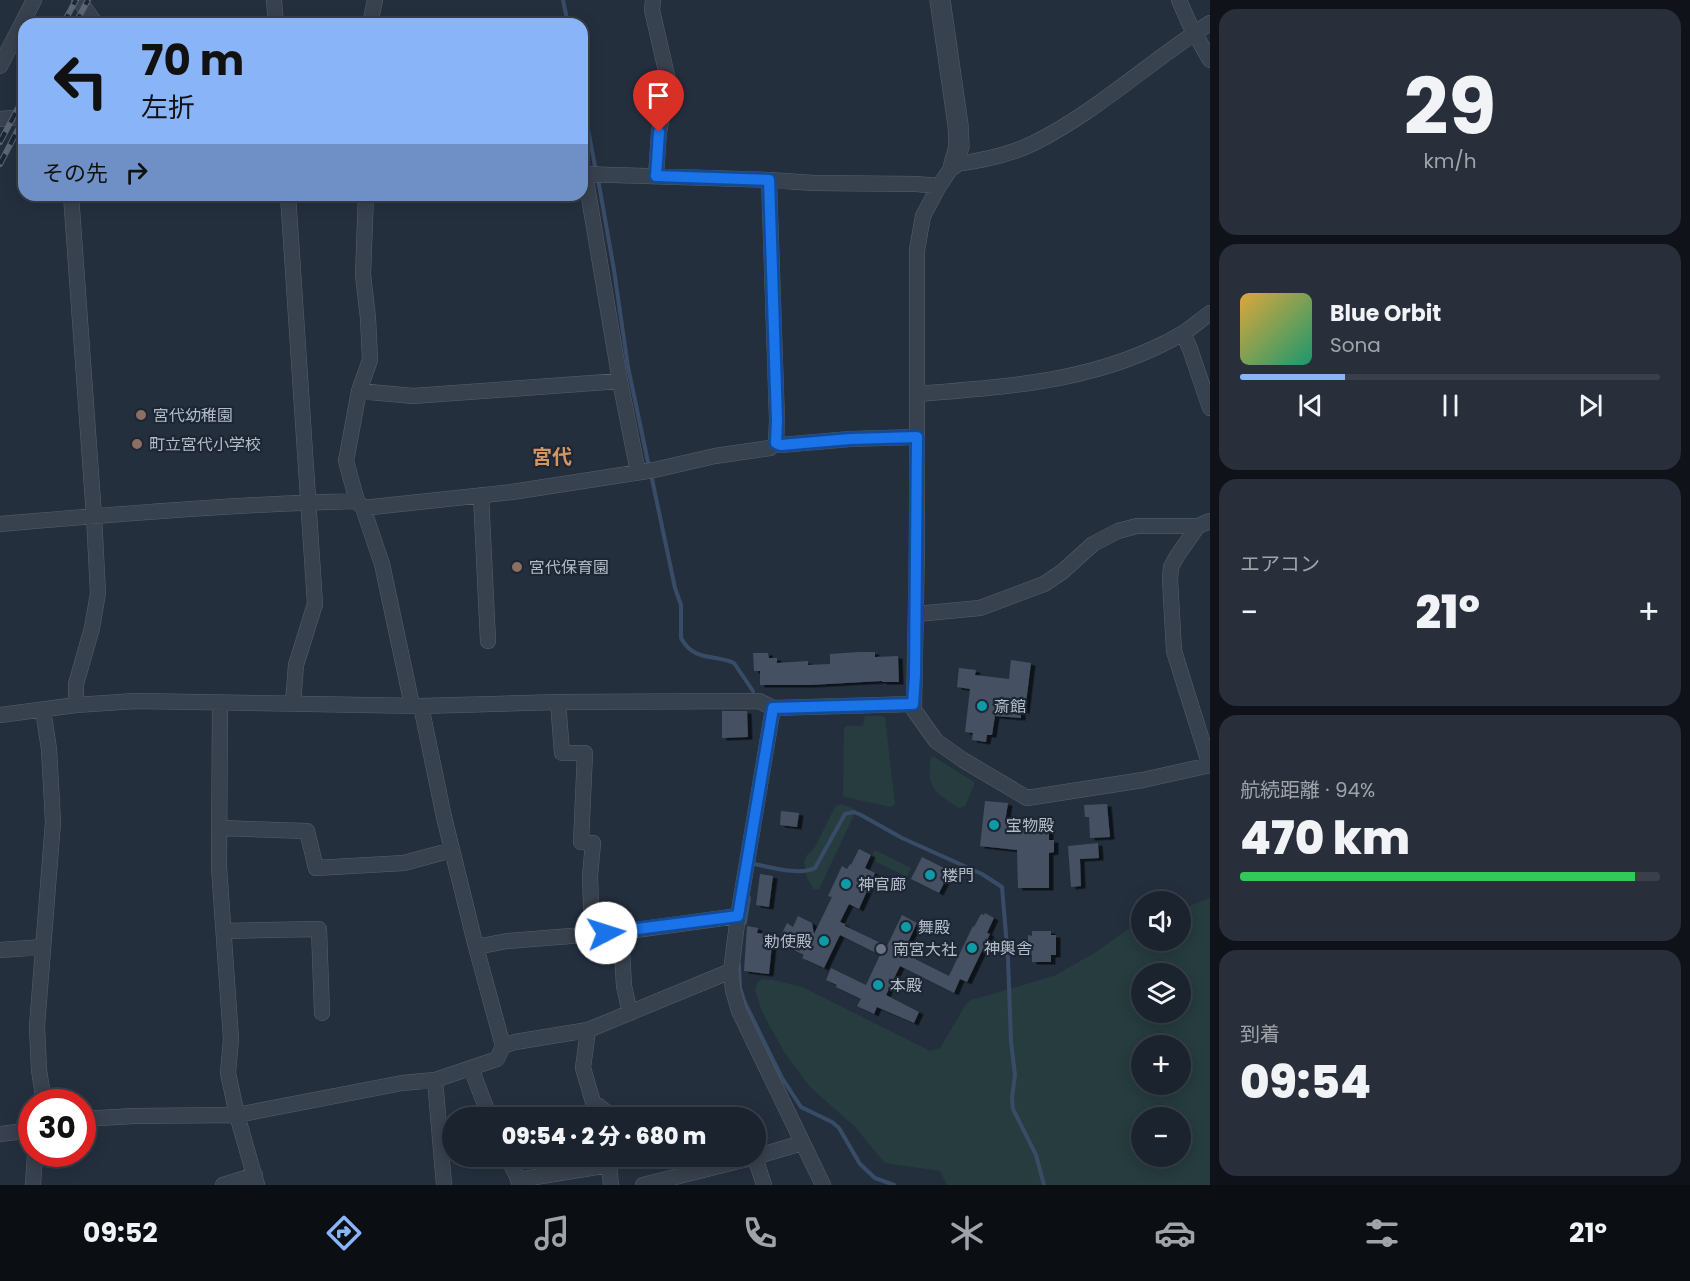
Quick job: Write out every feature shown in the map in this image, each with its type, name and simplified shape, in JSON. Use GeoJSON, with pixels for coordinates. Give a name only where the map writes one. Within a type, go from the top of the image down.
{"type":"FeatureCollection","features":[{"type":"Feature","properties":{"kind":"street"},"geometry":{"type":"LineString","coordinates":[[25,18],[34,0]]}},
{"type":"Feature","properties":{"kind":"street"},"geometry":{"type":"LineString","coordinates":[[79,0],[92,18]]}},
{"type":"Feature","properties":{"kind":"street"},"geometry":{"type":"LineString","coordinates":[[274,0],[276,18]]}},
{"type":"Feature","properties":{"kind":"street"},"geometry":{"type":"LineString","coordinates":[[371,18],[375,0]]}},
{"type":"Feature","properties":{"kind":"street"},"geometry":{"type":"LineString","coordinates":[[653,0],[652,10],[669,84],[659,132],[656,176]]}},
{"type":"Feature","properties":{"kind":"street"},"geometry":{"type":"LineString","coordinates":[[940,0],[959,146],[954,164],[923,216],[917,250],[918,394],[913,704],[914,710],[936,741],[1026,798],[1143,780],[1210,765],[1174,651],[1170,579],[1171,567],[1204,523]]}},
{"type":"Feature","properties":{"kind":"street"},"geometry":{"type":"LineString","coordinates":[[1179,0],[1194,33],[1210,60]]}},
{"type":"Feature","properties":{"kind":"street"},"geometry":{"type":"LineString","coordinates":[[954,164],[1002,155],[1032,144],[1075,120],[1210,23]]}},
{"type":"Feature","properties":{"kind":"street"},"geometry":{"type":"LineString","coordinates":[[0,66],[18,31]]}},
{"type":"Feature","properties":{"kind":"street"},"geometry":{"type":"LineString","coordinates":[[0,119],[18,118]]}},
{"type":"Feature","properties":{"kind":"street"},"geometry":{"type":"LineString","coordinates":[[645,471],[620,381],[591,174],[939,186]]}},
{"type":"Feature","properties":{"kind":"street"},"geometry":{"type":"LineString","coordinates":[[0,524],[309,502],[360,505],[512,492],[770,448],[776,443],[777,420],[769,180]]}},
{"type":"Feature","properties":{"kind":"street"},"geometry":{"type":"LineString","coordinates":[[71,201],[98,593],[92,628],[76,684],[76,705]]}},
{"type":"Feature","properties":{"kind":"street"},"geometry":{"type":"LineString","coordinates":[[288,201],[315,604],[296,664],[293,703]]}},
{"type":"Feature","properties":{"kind":"street"},"geometry":{"type":"LineString","coordinates":[[366,201],[363,275],[370,360],[359,391],[346,461],[382,564],[476,947],[504,1046]]}},
{"type":"Feature","properties":{"kind":"street"},"geometry":{"type":"LineString","coordinates":[[918,394],[983,389],[1059,379],[1102,369],[1151,350],[1183,333],[1210,313]]}},
{"type":"Feature","properties":{"kind":"street"},"geometry":{"type":"LineString","coordinates":[[1183,333],[1210,408]]}},
{"type":"Feature","properties":{"kind":"street"},"geometry":{"type":"LineString","coordinates":[[359,391],[413,396],[620,381]]}},
{"type":"Feature","properties":{"kind":"street"},"geometry":{"type":"LineString","coordinates":[[776,443],[781,445],[850,439],[917,437]]}},
{"type":"Feature","properties":{"kind":"street"},"geometry":{"type":"LineString","coordinates":[[481,495],[488,641]]}},
{"type":"Feature","properties":{"kind":"street"},"geometry":{"type":"LineString","coordinates":[[916,614],[980,608],[1044,584],[1062,572],[1093,544],[1118,531],[1137,526],[1204,523]]}},
{"type":"Feature","properties":{"kind":"street"},"geometry":{"type":"LineString","coordinates":[[0,715],[76,705],[135,701],[417,705],[759,701],[773,708],[913,704]]}},
{"type":"Feature","properties":{"kind":"street"},"geometry":{"type":"LineString","coordinates":[[558,702],[562,753],[585,753],[581,842],[593,843],[590,876],[592,934]]}},
{"type":"Feature","properties":{"kind":"street"},"geometry":{"type":"LineString","coordinates":[[220,703],[219,867],[231,1040],[228,1073],[237,1115],[256,1180],[223,1185]]}},
{"type":"Feature","properties":{"kind":"street"},"geometry":{"type":"LineString","coordinates":[[773,708],[731,971],[739,1011],[823,1185]]}},
{"type":"Feature","properties":{"kind":"street"},"geometry":{"type":"LineString","coordinates":[[42,1089],[37,1026],[53,822],[49,749],[43,710]]}},
{"type":"Feature","properties":{"kind":"street"},"geometry":{"type":"LineString","coordinates":[[220,828],[307,831],[316,868],[404,863],[452,850]]}},
{"type":"Feature","properties":{"kind":"street"},"geometry":{"type":"LineString","coordinates":[[476,947],[507,941],[621,932],[738,916]]}},
{"type":"Feature","properties":{"kind":"street"},"geometry":{"type":"LineString","coordinates":[[224,931],[319,929],[322,1013]]}},
{"type":"Feature","properties":{"kind":"street"},"geometry":{"type":"LineString","coordinates":[[621,932],[624,986],[630,1013]]}},
{"type":"Feature","properties":{"kind":"street"},"geometry":{"type":"LineString","coordinates":[[0,950],[42,947]]}},
{"type":"Feature","properties":{"kind":"street"},"geometry":{"type":"LineString","coordinates":[[96,1118],[237,1115],[402,1083],[435,1080],[497,1059],[504,1046],[515,1042],[588,1030],[731,971]]}},
{"type":"Feature","properties":{"kind":"street"},"geometry":{"type":"LineString","coordinates":[[588,1030],[583,1068],[593,1102],[600,1107]]}},
{"type":"Feature","properties":{"kind":"street"},"geometry":{"type":"LineString","coordinates":[[471,1068],[486,1107]]}},
{"type":"Feature","properties":{"kind":"street"},"geometry":{"type":"LineString","coordinates":[[435,1080],[444,1185]]}},
{"type":"Feature","properties":{"kind":"street"},"geometry":{"type":"LineString","coordinates":[[0,1134],[18,1132]]}},
{"type":"Feature","properties":{"kind":"street"},"geometry":{"type":"LineString","coordinates":[[766,1154],[802,1143]]}},
{"type":"Feature","properties":{"kind":"street"},"geometry":{"type":"LineString","coordinates":[[33,1185],[34,1167]]}},
{"type":"Feature","properties":{"kind":"street"},"geometry":{"type":"LineString","coordinates":[[512,1167],[519,1182],[583,1167]]}},
{"type":"Feature","properties":{"kind":"street"},"geometry":{"type":"LineString","coordinates":[[610,1167],[611,1185]]}},
{"type":"Feature","properties":{"kind":"street"},"geometry":{"type":"LineString","coordinates":[[643,1185],[715,1167]]}},
{"type":"Feature","properties":{"kind":"street"},"geometry":{"type":"LineString","coordinates":[[758,1167],[764,1185]]}},
{"type":"Feature","properties":{"kind":"green space"},"geometry":{"type":"Polygon","coordinates":[[[865,716],[885,718],[895,804],[891,807],[843,795],[844,728],[863,726],[865,716]]]}},
{"type":"Feature","properties":{"kind":"green space"},"geometry":{"type":"Polygon","coordinates":[[[933,756],[974,782],[965,806],[957,807],[934,788],[930,775],[931,757],[933,756]]]}},
{"type":"Feature","properties":{"kind":"green space"},"geometry":{"type":"Polygon","coordinates":[[[841,804],[855,809],[854,815],[819,889],[814,889],[807,878],[804,861],[814,849],[835,807],[841,804]]]}},
{"type":"Feature","properties":{"kind":"green space"},"geometry":{"type":"Polygon","coordinates":[[[875,850],[911,868],[907,877],[870,859],[875,850]]]}},
{"type":"Feature","properties":{"kind":"green space"},"geometry":{"type":"Polygon","coordinates":[[[1210,898],[1210,1185],[947,1185],[940,1171],[885,1163],[854,1126],[810,1087],[784,1052],[762,1012],[755,990],[757,983],[762,979],[802,987],[930,1051],[940,1048],[966,1004],[971,1000],[1054,976],[1096,952],[1131,927],[1131,951],[1191,951],[1191,905],[1210,898]]]}},
{"type":"Feature","properties":{"kind":"building"},"geometry":{"type":"Polygon","coordinates":[[[875,652],[875,657],[898,656],[899,682],[760,685],[760,671],[754,671],[753,653],[768,653],[769,658],[777,658],[777,663],[808,661],[808,665],[830,664],[830,654],[875,652]]]}},
{"type":"Feature","properties":{"kind":"building","name":"斎館"},"geometry":{"type":"Polygon","coordinates":[[[1011,660],[1031,663],[1025,711],[1021,711],[1021,718],[995,716],[992,735],[987,735],[986,742],[972,740],[973,733],[965,732],[970,689],[957,687],[959,668],[976,670],[975,675],[1009,679],[1011,660]]]}},
{"type":"Feature","properties":{"kind":"building"},"geometry":{"type":"Polygon","coordinates":[[[722,711],[747,711],[748,737],[722,738],[722,711]]]}},
{"type":"Feature","properties":{"kind":"building"},"geometry":{"type":"Polygon","coordinates":[[[985,801],[1008,803],[1005,823],[1049,822],[1049,840],[1054,840],[1054,852],[1049,853],[1049,888],[1018,888],[1017,850],[980,846],[985,801]]]}},
{"type":"Feature","properties":{"kind":"building"},"geometry":{"type":"Polygon","coordinates":[[[1107,804],[1110,837],[1090,838],[1089,817],[1085,817],[1084,805],[1107,804]]]}},
{"type":"Feature","properties":{"kind":"building"},"geometry":{"type":"Polygon","coordinates":[[[781,811],[799,813],[797,827],[780,825],[781,811]]]}},
{"type":"Feature","properties":{"kind":"building"},"geometry":{"type":"Polygon","coordinates":[[[1098,843],[1099,858],[1080,859],[1081,886],[1071,887],[1068,846],[1098,843]]]}},
{"type":"Feature","properties":{"kind":"building"},"geometry":{"type":"Polygon","coordinates":[[[859,849],[871,855],[865,868],[875,873],[859,909],[849,904],[840,922],[845,926],[887,946],[902,915],[917,923],[903,953],[949,976],[981,914],[985,913],[994,918],[987,933],[990,934],[967,982],[960,979],[954,993],[900,966],[886,995],[919,1012],[914,1023],[877,1007],[874,1014],[857,1006],[861,999],[826,980],[831,968],[866,985],[880,955],[840,935],[824,968],[802,958],[804,955],[778,942],[787,923],[793,927],[798,916],[812,923],[814,934],[832,897],[828,896],[842,866],[847,869],[851,865],[859,849]]]}},
{"type":"Feature","properties":{"kind":"building","name":"楼門"},"geometry":{"type":"Polygon","coordinates":[[[922,857],[950,871],[939,893],[911,879],[922,857]]]}},
{"type":"Feature","properties":{"kind":"building"},"geometry":{"type":"Polygon","coordinates":[[[760,874],[773,876],[769,907],[756,905],[760,874]]]}},
{"type":"Feature","properties":{"kind":"building"},"geometry":{"type":"Polygon","coordinates":[[[747,926],[758,928],[757,933],[773,935],[769,974],[744,971],[747,926]]]}},
{"type":"Feature","properties":{"kind":"building"},"geometry":{"type":"Polygon","coordinates":[[[1032,931],[1051,931],[1051,935],[1056,935],[1056,955],[1051,955],[1051,962],[1032,962],[1032,955],[1028,955],[1028,935],[1032,936],[1032,931]]]}},
{"type":"Feature","properties":{"kind":"waterway"},"geometry":{"type":"LineString","coordinates":[[563,0],[567,18]]}},
{"type":"Feature","properties":{"kind":"waterway"},"geometry":{"type":"LineString","coordinates":[[588,129],[596,172]]}},
{"type":"Feature","properties":{"kind":"waterway"},"geometry":{"type":"LineString","coordinates":[[598,179],[628,367],[649,467]]}},
{"type":"Feature","properties":{"kind":"waterway"},"geometry":{"type":"LineString","coordinates":[[651,474],[675,588],[681,605],[681,638],[686,646],[698,654],[734,663],[753,691]]}},
{"type":"Feature","properties":{"kind":"waterway"},"geometry":{"type":"LineString","coordinates":[[754,864],[793,871],[815,868],[845,814],[854,812],[902,838],[982,874],[1002,887],[1015,1075],[1013,1109],[1036,1155],[1044,1185]]}},
{"type":"Feature","properties":{"kind":"waterway"},"geometry":{"type":"LineString","coordinates":[[745,923],[749,898]]}},
{"type":"Feature","properties":{"kind":"waterway"},"geometry":{"type":"LineString","coordinates":[[739,964],[740,988],[745,1003],[782,1078],[801,1107],[832,1122],[839,1128],[860,1164],[875,1178],[894,1185]]}},
{"type":"Feature","properties":{"kind":"railway"},"geometry":{"type":"LineString","coordinates":[[66,18],[76,0]]}},
{"type":"Feature","properties":{"kind":"railway"},"geometry":{"type":"LineString","coordinates":[[78,18],[88,0]]}},
{"type":"Feature","properties":{"kind":"railway"},"geometry":{"type":"LineString","coordinates":[[0,142],[18,108]]}},
{"type":"Feature","properties":{"kind":"railway"},"geometry":{"type":"LineString","coordinates":[[0,164],[18,130]]}},
{"type":"Feature","properties":{"kind":"place","name":"宮代幼稚園"},"geometry":{"type":"Point","coordinates":[141,415]}},
{"type":"Feature","properties":{"kind":"place","name":"町立宮代小学校"},"geometry":{"type":"Point","coordinates":[137,444]}},
{"type":"Feature","properties":{"kind":"place","name":"宮代保育園"},"geometry":{"type":"Point","coordinates":[517,567]}},
{"type":"Feature","properties":{"kind":"place","name":"斎館"},"geometry":{"type":"Point","coordinates":[982,706]}},
{"type":"Feature","properties":{"kind":"place","name":"宝物殿"},"geometry":{"type":"Point","coordinates":[994,825]}},
{"type":"Feature","properties":{"kind":"place","name":"楼門"},"geometry":{"type":"Point","coordinates":[930,875]}},
{"type":"Feature","properties":{"kind":"place","name":"神官廊"},"geometry":{"type":"Point","coordinates":[846,884]}},
{"type":"Feature","properties":{"kind":"place","name":"舞殿"},"geometry":{"type":"Point","coordinates":[906,927]}},
{"type":"Feature","properties":{"kind":"place","name":"勅使殿"},"geometry":{"type":"Point","coordinates":[824,941]}},
{"type":"Feature","properties":{"kind":"place","name":"神輿舎"},"geometry":{"type":"Point","coordinates":[972,948]}},
{"type":"Feature","properties":{"kind":"place","name":"南宮大社"},"geometry":{"type":"Point","coordinates":[881,949]}},
{"type":"Feature","properties":{"kind":"place","name":"本殿"},"geometry":{"type":"Point","coordinates":[878,985]}},
{"type":"Feature","properties":{"kind":"district","name":"宮代"},"geometry":{"type":"Point","coordinates":[552,457]}},
{"type":"Feature","properties":{"kind":"route"},"geometry":{"type":"LineString","coordinates":[[606,933],[738,916],[773,708],[913,704],[915,676],[917,437],[850,439],[781,445],[776,443],[769,180],[656,176],[659,132]]}}]}
